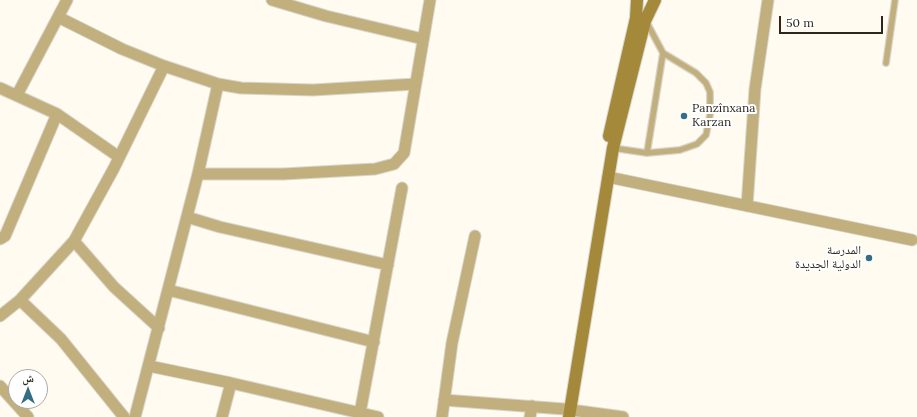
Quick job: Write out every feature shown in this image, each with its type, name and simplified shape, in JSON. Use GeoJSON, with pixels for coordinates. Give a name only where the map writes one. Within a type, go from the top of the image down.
{"type":"FeatureCollection","features":[{"type":"Feature","properties":{"kind":"street"},"geometry":{"type":"LineString","coordinates":[[17,95],[67,0]]}},
{"type":"Feature","properties":{"kind":"street"},"geometry":{"type":"LineString","coordinates":[[272,0],[326,16],[423,39]]}},
{"type":"Feature","properties":{"kind":"street"},"geometry":{"type":"LineString","coordinates":[[198,174],[283,174],[375,169],[394,164],[404,153],[430,0]]}},
{"type":"Feature","properties":{"kind":"street"},"geometry":{"type":"LineString","coordinates":[[567,413],[593,219],[612,117],[636,18],[637,0]]}},
{"type":"Feature","properties":{"kind":"street"},"geometry":{"type":"LineString","coordinates":[[747,206],[755,90],[768,0]]}},
{"type":"Feature","properties":{"kind":"street"},"geometry":{"type":"LineString","coordinates":[[567,413],[613,148],[646,21],[654,1]]}},
{"type":"Feature","properties":{"kind":"street"},"geometry":{"type":"LineString","coordinates":[[58,17],[122,49],[164,66],[218,84],[241,88],[313,90],[415,84]]}},
{"type":"Feature","properties":{"kind":"street"},"geometry":{"type":"LineString","coordinates":[[0,316],[20,300],[74,241],[119,157],[164,66]]}},
{"type":"Feature","properties":{"kind":"street"},"geometry":{"type":"LineString","coordinates":[[135,417],[198,174],[218,84]]}},
{"type":"Feature","properties":{"kind":"street"},"geometry":{"type":"LineString","coordinates":[[0,88],[58,114],[119,157]]}},
{"type":"Feature","properties":{"kind":"street"},"geometry":{"type":"LineString","coordinates":[[0,239],[6,236],[58,114]]}},
{"type":"Feature","properties":{"kind":"street"},"geometry":{"type":"LineString","coordinates":[[608,178],[912,240]]}},
{"type":"Feature","properties":{"kind":"street"},"geometry":{"type":"LineString","coordinates":[[360,413],[402,188]]}},
{"type":"Feature","properties":{"kind":"street"},"geometry":{"type":"LineString","coordinates":[[187,217],[220,228],[388,265]]}},
{"type":"Feature","properties":{"kind":"street"},"geometry":{"type":"LineString","coordinates":[[442,417],[452,343],[475,236]]}},
{"type":"Feature","properties":{"kind":"street"},"geometry":{"type":"LineString","coordinates":[[74,241],[114,287],[159,328]]}},
{"type":"Feature","properties":{"kind":"street"},"geometry":{"type":"LineString","coordinates":[[168,290],[374,342]]}},
{"type":"Feature","properties":{"kind":"street"},"geometry":{"type":"LineString","coordinates":[[20,300],[61,339],[124,417]]}},
{"type":"Feature","properties":{"kind":"street"},"geometry":{"type":"LineString","coordinates":[[149,366],[231,383],[378,417]]}},
{"type":"Feature","properties":{"kind":"street"},"geometry":{"type":"LineString","coordinates":[[222,417],[231,383]]}},
{"type":"Feature","properties":{"kind":"street"},"geometry":{"type":"LineString","coordinates":[[0,386],[28,417]]}},
{"type":"Feature","properties":{"kind":"street"},"geometry":{"type":"LineString","coordinates":[[444,400],[531,412],[623,417]]}},
{"type":"Feature","properties":{"kind":"lane"},"geometry":{"type":"LineString","coordinates":[[886,63],[895,0]]}},
{"type":"Feature","properties":{"kind":"lane"},"geometry":{"type":"LineString","coordinates":[[613,148],[647,153],[680,150],[697,144],[706,135],[710,115],[710,92],[706,83],[696,73],[663,53],[646,21]]}},
{"type":"Feature","properties":{"kind":"lane"},"geometry":{"type":"LineString","coordinates":[[647,153],[663,53]]}},
{"type":"Feature","properties":{"kind":"place","name":"Panzînxana Karzan"},"geometry":{"type":"Point","coordinates":[684,116]}},
{"type":"Feature","properties":{"kind":"place","name":"المدرسة الدولية الجديدة"},"geometry":{"type":"Point","coordinates":[869,258]}}]}
